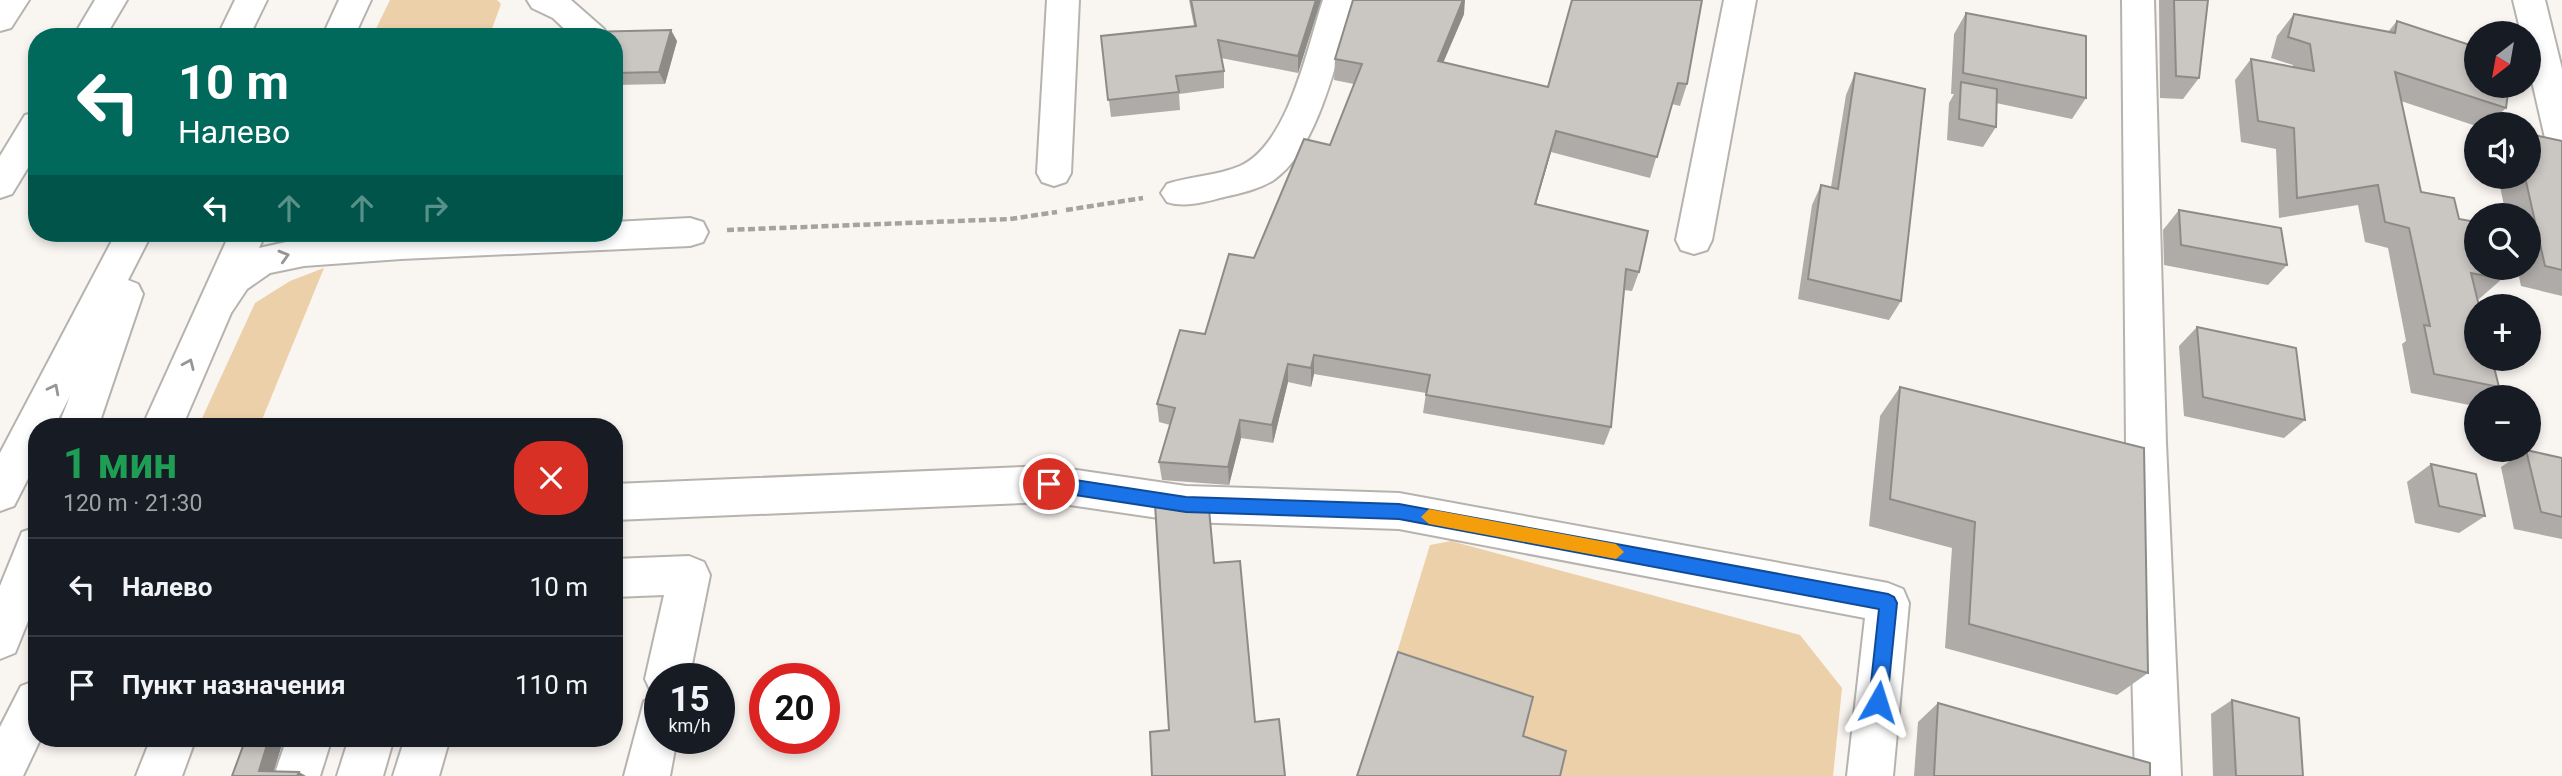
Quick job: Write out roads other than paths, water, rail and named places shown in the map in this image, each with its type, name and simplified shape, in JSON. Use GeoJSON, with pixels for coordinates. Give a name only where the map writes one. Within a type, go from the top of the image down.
{"type":"FeatureCollection","features":[{"type":"Feature","properties":{"kind":"main road"},"geometry":{"type":"LineString","coordinates":[[0,20],[13,0]]}},
{"type":"Feature","properties":{"kind":"main road"},"geometry":{"type":"LineString","coordinates":[[94,28],[111,0]]}},
{"type":"Feature","properties":{"kind":"main road"},"geometry":{"type":"LineString","coordinates":[[237,28],[251,0]]}},
{"type":"Feature","properties":{"kind":"main road"},"geometry":{"type":"LineString","coordinates":[[342,28],[355,0]]}},
{"type":"Feature","properties":{"kind":"main road"},"geometry":{"type":"LineString","coordinates":[[542,0],[564,10],[583,28]]}},
{"type":"Feature","properties":{"kind":"main road"},"geometry":{"type":"LineString","coordinates":[[1054,173],[1063,0]]}},
{"type":"Feature","properties":{"kind":"main road"},"geometry":{"type":"LineString","coordinates":[[1179,193],[1228,183],[1263,170],[1285,150],[1339,0]]}},
{"type":"Feature","properties":{"kind":"main road"},"geometry":{"type":"LineString","coordinates":[[1694,240],[1740,0]]}},
{"type":"Feature","properties":{"kind":"main road"},"geometry":{"type":"LineString","coordinates":[[2138,0],[2146,429],[2158,776]]}},
{"type":"Feature","properties":{"kind":"main road"},"geometry":{"type":"LineString","coordinates":[[2529,0],[2562,138]]}},
{"type":"Feature","properties":{"kind":"main road"},"geometry":{"type":"LineString","coordinates":[[0,185],[28,139]]}},
{"type":"Feature","properties":{"kind":"main road"},"geometry":{"type":"LineString","coordinates":[[623,234],[690,232]]}},
{"type":"Feature","properties":{"kind":"main road"},"geometry":{"type":"LineString","coordinates":[[39,418],[129,242]]}},
{"type":"Feature","properties":{"kind":"main road"},"geometry":{"type":"LineString","coordinates":[[81,418],[144,242]]}},
{"type":"Feature","properties":{"kind":"main road"},"geometry":{"type":"LineString","coordinates":[[166,418],[244,242]]}},
{"type":"Feature","properties":{"kind":"main road"},"geometry":{"type":"LineString","coordinates":[[213,310],[238,275],[258,264],[295,253],[401,242]]}},
{"type":"Feature","properties":{"kind":"main road"},"geometry":{"type":"LineString","coordinates":[[0,493],[28,439]]}},
{"type":"Feature","properties":{"kind":"main road"},"geometry":{"type":"LineString","coordinates":[[623,502],[1049,484],[1186,504],[1399,511],[1888,603],[1870,776]]}},
{"type":"Feature","properties":{"kind":"main road"},"geometry":{"type":"LineString","coordinates":[[0,639],[28,568]]}},
{"type":"Feature","properties":{"kind":"main road"},"geometry":{"type":"LineString","coordinates":[[623,578],[689,575],[670,663]]}},
{"type":"Feature","properties":{"kind":"main road"},"geometry":{"type":"LineString","coordinates":[[0,774],[28,719]]}},
{"type":"Feature","properties":{"kind":"main road"},"geometry":{"type":"LineString","coordinates":[[159,776],[170,747]]}},
{"type":"Feature","properties":{"kind":"main road"},"geometry":{"type":"LineString","coordinates":[[297,776],[307,747]]}},
{"type":"Feature","properties":{"kind":"main road"},"geometry":{"type":"LineString","coordinates":[[360,776],[369,747]]}},
{"type":"Feature","properties":{"kind":"main road"},"geometry":{"type":"LineString","coordinates":[[416,776],[425,747]]}},
{"type":"Feature","properties":{"kind":"main road"},"geometry":{"type":"LineString","coordinates":[[647,776],[652,754]]}}]}
